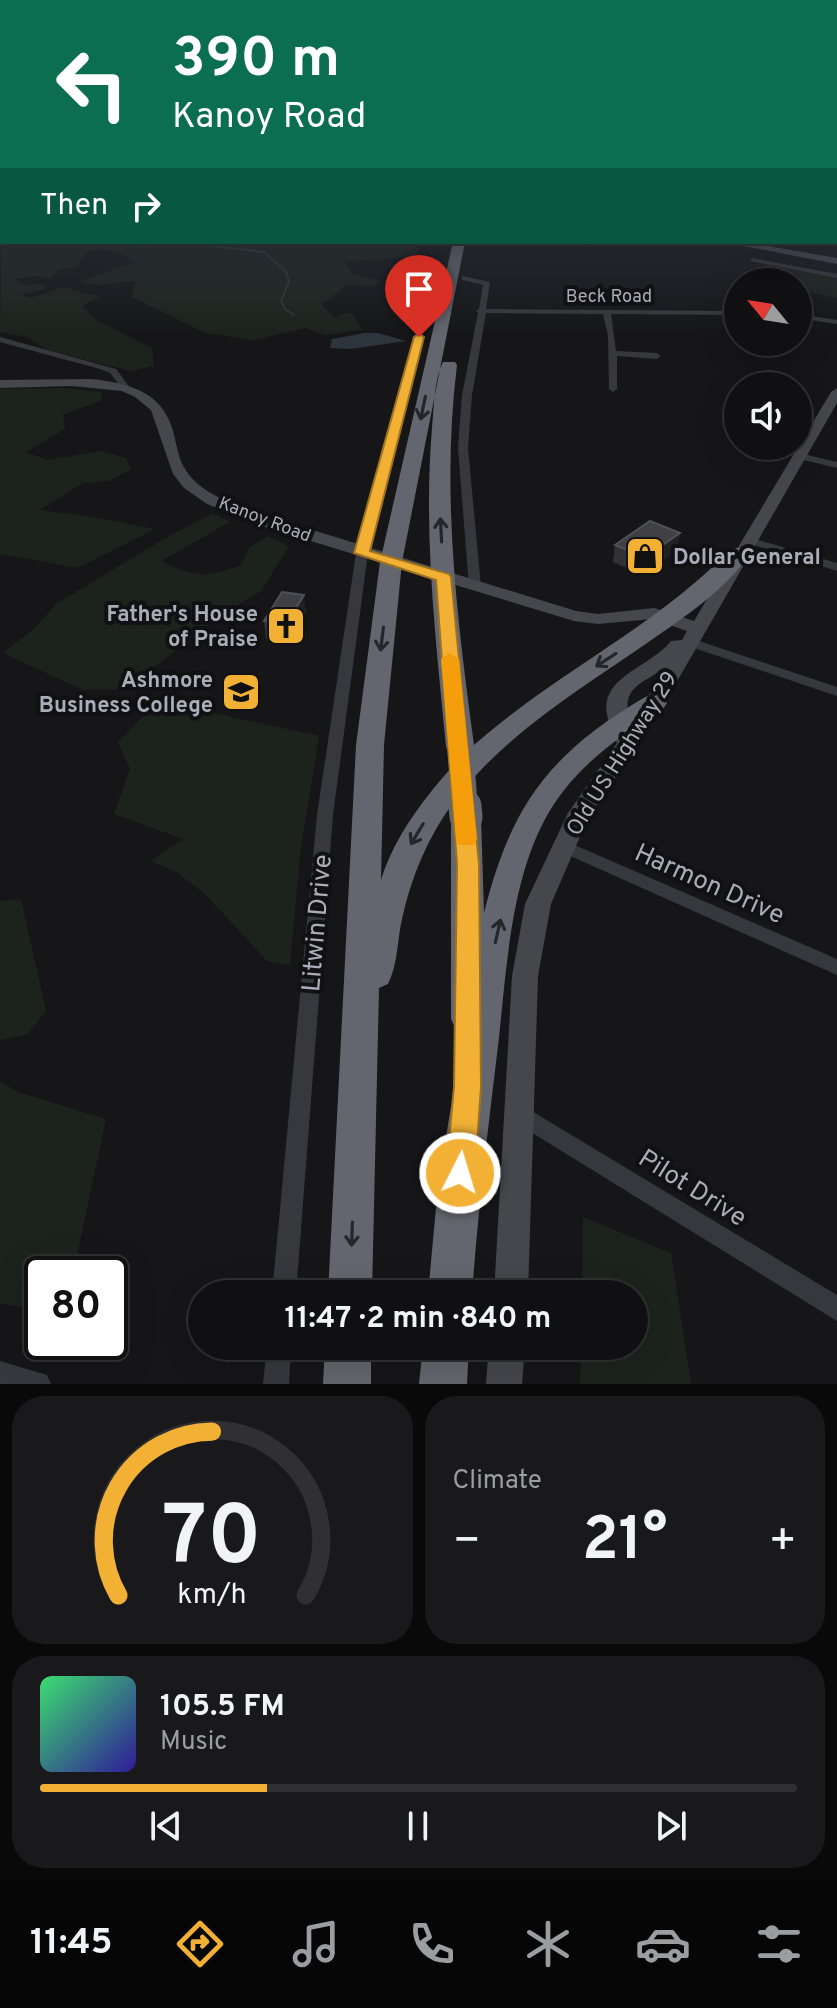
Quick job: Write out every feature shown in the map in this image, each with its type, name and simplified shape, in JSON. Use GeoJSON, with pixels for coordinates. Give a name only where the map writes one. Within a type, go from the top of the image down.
{"type":"FeatureCollection","features":[{"type":"Feature","properties":{"kind":"highway"},"geometry":{"type":"LineString","coordinates":[[350,1280],[376,558],[447,273],[458,244]]}},
{"type":"Feature","properties":{"kind":"highway"},"geometry":{"type":"LineString","coordinates":[[451,1280],[468,1087],[470,986],[466,817],[444,577],[437,450],[444,391],[447,273],[470,244]]}},
{"type":"Feature","properties":{"kind":"highway"},"geometry":{"type":"LineString","coordinates":[[353,1193],[381,926],[399,866],[413,840],[446,788],[503,733],[537,706],[686,628],[714,582],[744,546]]}},
{"type":"Feature","properties":{"kind":"highway"},"geometry":{"type":"LineString","coordinates":[[458,1202],[493,951],[516,852],[535,811],[561,774],[623,734],[654,703]]}},
{"type":"Feature","properties":{"kind":"highway"},"geometry":{"type":"LineString","coordinates":[[347,1384],[348,1360]]}},
{"type":"Feature","properties":{"kind":"highway"},"geometry":{"type":"LineString","coordinates":[[443,1384],[445,1360]]}},
{"type":"Feature","properties":{"kind":"street"},"geometry":{"type":"LineString","coordinates":[[770,245],[837,261]]}},
{"type":"Feature","properties":{"kind":"street"},"geometry":{"type":"LineString","coordinates":[[805,268],[821,258]]}},
{"type":"Feature","properties":{"kind":"street"},"geometry":{"type":"LineString","coordinates":[[752,260],[792,268]]}},
{"type":"Feature","properties":{"kind":"street"},"geometry":{"type":"LineString","coordinates":[[812,272],[837,276]]}},
{"type":"Feature","properties":{"kind":"street"},"geometry":{"type":"LineString","coordinates":[[447,273],[487,284],[467,395],[463,448],[475,587]]}},
{"type":"Feature","properties":{"kind":"street","name":"Litwin Drive"},"geometry":{"type":"LineString","coordinates":[[285,1280],[325,815],[376,558],[447,273]]}},
{"type":"Feature","properties":{"kind":"street","name":"Beck Road"},"geometry":{"type":"LineString","coordinates":[[480,311],[724,313]]}},
{"type":"Feature","properties":{"kind":"street"},"geometry":{"type":"LineString","coordinates":[[607,313],[613,389]]}},
{"type":"Feature","properties":{"kind":"street"},"geometry":{"type":"LineString","coordinates":[[812,318],[837,322]]}},
{"type":"Feature","properties":{"kind":"street"},"geometry":{"type":"LineString","coordinates":[[0,339],[103,367],[113,371],[127,389]]}},
{"type":"Feature","properties":{"kind":"street"},"geometry":{"type":"LineString","coordinates":[[612,353],[657,356]]}},
{"type":"Feature","properties":{"kind":"street","name":"Kanoy Road"},"geometry":{"type":"LineString","coordinates":[[0,384],[80,383],[127,389],[159,409],[166,422],[174,462],[182,475],[201,493],[264,522],[574,616],[598,619],[654,613],[686,628]]}},
{"type":"Feature","properties":{"kind":"street"},"geometry":{"type":"LineString","coordinates":[[812,435],[835,399]]}},
{"type":"Feature","properties":{"kind":"street"},"geometry":{"type":"LineString","coordinates":[[812,459],[837,465]]}},
{"type":"Feature","properties":{"kind":"street"},"geometry":{"type":"LineString","coordinates":[[797,460],[744,546],[837,567]]}},
{"type":"Feature","properties":{"kind":"street"},"geometry":{"type":"LineString","coordinates":[[623,734],[615,703],[620,691],[666,660],[686,628],[837,692]]}},
{"type":"Feature","properties":{"kind":"street","name":"Old US Highway 29"},"geometry":{"type":"LineString","coordinates":[[654,703],[686,628]]}},
{"type":"Feature","properties":{"kind":"street","name":"Old US Highway 29"},"geometry":{"type":"LineString","coordinates":[[512,1280],[525,976],[538,904],[579,813],[623,734]]}},
{"type":"Feature","properties":{"kind":"street","name":"Harmon Drive"},"geometry":{"type":"LineString","coordinates":[[563,846],[837,967]]}},
{"type":"Feature","properties":{"kind":"street","name":"Pilot Drive"},"geometry":{"type":"LineString","coordinates":[[520,1114],[837,1309]]}},
{"type":"Feature","properties":{"kind":"street"},"geometry":{"type":"LineString","coordinates":[[276,1384],[278,1360]]}},
{"type":"Feature","properties":{"kind":"street"},"geometry":{"type":"LineString","coordinates":[[504,1384],[506,1360]]}},
{"type":"Feature","properties":{"kind":"street"},"geometry":{"type":"LineString","coordinates":[[0,1374],[38,1384]]}},
{"type":"Feature","properties":{"kind":"shaded area"},"geometry":{"type":"Polygon","coordinates":[[[1,244],[421,244],[418,257],[345,261],[352,274],[381,281],[371,286],[348,284],[322,305],[334,317],[351,312],[362,330],[325,335],[306,328],[253,340],[205,333],[132,297],[135,281],[96,285],[78,282],[135,262],[113,252],[88,251],[77,267],[56,270],[51,278],[34,276],[16,279],[23,285],[42,284],[47,288],[21,295],[31,298],[64,287],[100,297],[82,306],[98,321],[152,348],[154,366],[130,371],[47,350],[27,337],[0,332],[1,244]]]}},
{"type":"Feature","properties":{"kind":"shaded area"},"geometry":{"type":"Polygon","coordinates":[[[765,263],[791,268],[770,268],[765,263]]]}},
{"type":"Feature","properties":{"kind":"shaded area"},"geometry":{"type":"Polygon","coordinates":[[[812,272],[837,277],[837,298],[812,293],[812,272]]]}},
{"type":"Feature","properties":{"kind":"shaded area"},"geometry":{"type":"Polygon","coordinates":[[[378,333],[406,341],[351,349],[330,348],[332,339],[378,333]]]}},
{"type":"Feature","properties":{"kind":"shaded area"},"geometry":{"type":"Polygon","coordinates":[[[64,388],[101,392],[102,400],[63,415],[65,429],[26,452],[47,460],[101,451],[126,458],[131,469],[109,481],[83,483],[39,510],[155,529],[78,568],[0,554],[0,389],[64,388]]]}},
{"type":"Feature","properties":{"kind":"shaded area"},"geometry":{"type":"Polygon","coordinates":[[[213,513],[230,522],[161,561],[183,571],[209,574],[241,565],[249,548],[268,536],[289,546],[261,591],[215,619],[137,681],[119,689],[83,690],[3,653],[36,627],[56,604],[213,513]]]}},
{"type":"Feature","properties":{"kind":"shaded area"},"geometry":{"type":"Polygon","coordinates":[[[158,701],[319,736],[300,855],[290,965],[267,961],[206,895],[178,873],[151,861],[183,839],[114,814],[130,769],[118,742],[158,701]]]}},
{"type":"Feature","properties":{"kind":"shaded area"},"geometry":{"type":"Polygon","coordinates":[[[21,899],[46,1011],[28,1034],[0,1040],[0,901],[21,899]]]}},
{"type":"Feature","properties":{"kind":"shaded area"},"geometry":{"type":"Polygon","coordinates":[[[0,1081],[18,1092],[106,1119],[77,1256],[24,1256],[24,1308],[0,1303],[0,1081]]]}},
{"type":"Feature","properties":{"kind":"shaded area"},"geometry":{"type":"Polygon","coordinates":[[[583,1217],[671,1253],[691,1384],[580,1384],[581,1360],[648,1360],[648,1280],[582,1280],[583,1217]]]}},
{"type":"Feature","properties":{"kind":"building"},"geometry":{"type":"Polygon","coordinates":[[[650,521],[680,533],[645,557],[615,545],[650,521]]]}},
{"type":"Feature","properties":{"kind":"building"},"geometry":{"type":"Polygon","coordinates":[[[282,592],[304,595],[286,624],[264,621],[282,592]]]}},
{"type":"Feature","properties":{"kind":"waterway"},"geometry":{"type":"LineString","coordinates":[[126,244],[173,244]]}},
{"type":"Feature","properties":{"kind":"waterway"},"geometry":{"type":"LineString","coordinates":[[197,244],[264,252],[286,272],[289,281],[281,301],[285,309],[294,315]]}},
{"type":"Feature","properties":{"kind":"slow traffic"},"geometry":{"type":"LineString","coordinates":[[450,659],[467,839]]}},
{"type":"Feature","properties":{"kind":"place","name":"Dollar General"},"geometry":{"type":"Point","coordinates":[645,556]}},
{"type":"Feature","properties":{"kind":"place","name":"Father's House of Praise"},"geometry":{"type":"Point","coordinates":[286,626]}},
{"type":"Feature","properties":{"kind":"place","name":"Ashmore Business College"},"geometry":{"type":"Point","coordinates":[241,692]}},
{"type":"Feature","properties":{"kind":"route"},"geometry":{"type":"LineString","coordinates":[[419,337],[362,553],[444,577],[468,864],[468,1087],[460,1173]]}}]}
